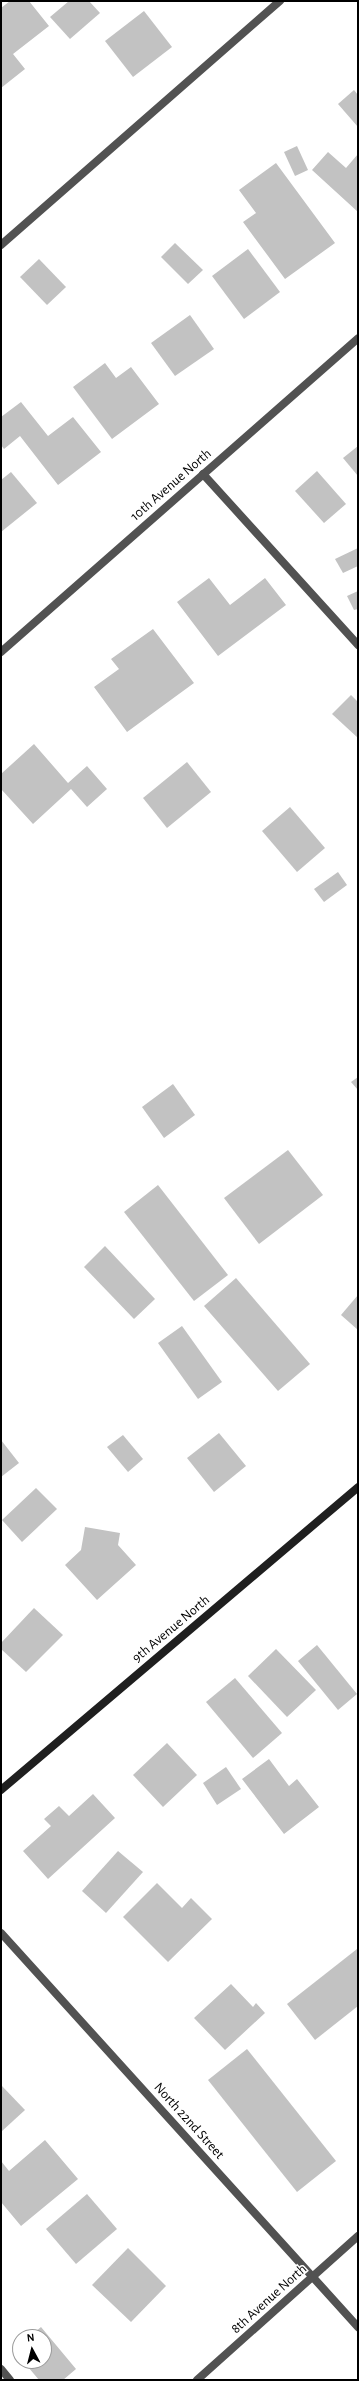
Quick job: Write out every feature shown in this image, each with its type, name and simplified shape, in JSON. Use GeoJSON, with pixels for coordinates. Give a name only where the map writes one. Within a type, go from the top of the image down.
{"type":"FeatureCollection","features":[{"type":"Feature","properties":{"kind":"street"},"geometry":{"type":"LineString","coordinates":[[1,245],[280,1]]}},
{"type":"Feature","properties":{"kind":"street","name":"10th Avenue North"},"geometry":{"type":"LineString","coordinates":[[1,652],[358,338]]}},
{"type":"Feature","properties":{"kind":"street"},"geometry":{"type":"LineString","coordinates":[[203,474],[358,645]]}},
{"type":"Feature","properties":{"kind":"street","name":"9th Avenue North"},"geometry":{"type":"LineString","coordinates":[[1,1790],[358,1487]]}},
{"type":"Feature","properties":{"kind":"street","name":"North 22nd Street"},"geometry":{"type":"LineString","coordinates":[[1,1933],[358,2327]]}},
{"type":"Feature","properties":{"kind":"street","name":"8th Avenue North"},"geometry":{"type":"LineString","coordinates":[[197,2380],[358,2236]]}},
{"type":"Feature","properties":{"kind":"street"},"geometry":{"type":"LineString","coordinates":[[1,2369],[10,2380]]}},
{"type":"Feature","properties":{"kind":"building"},"geometry":{"type":"Polygon","coordinates":[[[10,1],[29,1],[49,26],[13,54],[25,69],[1,88],[1,8],[10,1]]]}},
{"type":"Feature","properties":{"kind":"building"},"geometry":{"type":"Polygon","coordinates":[[[69,1],[89,1],[100,13],[70,39],[50,17],[69,1]]]}},
{"type":"Feature","properties":{"kind":"building"},"geometry":{"type":"Polygon","coordinates":[[[144,11],[172,47],[133,77],[105,41],[144,11]]]}},
{"type":"Feature","properties":{"kind":"building"},"geometry":{"type":"Polygon","coordinates":[[[354,90],[358,95],[358,127],[338,104],[354,90]]]}},
{"type":"Feature","properties":{"kind":"building"},"geometry":{"type":"Polygon","coordinates":[[[297,146],[308,170],[295,176],[284,152],[297,146]]]}},
{"type":"Feature","properties":{"kind":"building"},"geometry":{"type":"Polygon","coordinates":[[[328,152],[346,168],[358,154],[358,212],[312,170],[328,152]]]}},
{"type":"Feature","properties":{"kind":"building"},"geometry":{"type":"Polygon","coordinates":[[[276,163],[335,243],[285,279],[243,222],[256,213],[239,190],[276,163]]]}},
{"type":"Feature","properties":{"kind":"building"},"geometry":{"type":"Polygon","coordinates":[[[175,243],[203,270],[188,284],[161,257],[175,243]]]}},
{"type":"Feature","properties":{"kind":"building"},"geometry":{"type":"Polygon","coordinates":[[[248,249],[280,292],[244,319],[212,276],[248,249]]]}},
{"type":"Feature","properties":{"kind":"building"},"geometry":{"type":"Polygon","coordinates":[[[39,259],[66,287],[47,305],[20,277],[39,259]]]}},
{"type":"Feature","properties":{"kind":"building"},"geometry":{"type":"Polygon","coordinates":[[[190,315],[214,349],[175,376],[151,343],[190,315]]]}},
{"type":"Feature","properties":{"kind":"building"},"geometry":{"type":"Polygon","coordinates":[[[105,363],[116,378],[131,367],[159,404],[112,439],[73,387],[105,363]]]}},
{"type":"Feature","properties":{"kind":"building"},"geometry":{"type":"Polygon","coordinates":[[[21,402],[48,436],[73,417],[101,452],[58,485],[20,436],[4,449],[1,445],[1,417],[21,402]]]}},
{"type":"Feature","properties":{"kind":"building"},"geometry":{"type":"Polygon","coordinates":[[[358,446],[358,476],[343,458],[358,446]]]}},
{"type":"Feature","properties":{"kind":"building"},"geometry":{"type":"Polygon","coordinates":[[[317,471],[346,504],[324,523],[295,491],[317,471]]]}},
{"type":"Feature","properties":{"kind":"building"},"geometry":{"type":"Polygon","coordinates":[[[11,472],[37,503],[1,532],[1,480],[11,472]]]}},
{"type":"Feature","properties":{"kind":"building"},"geometry":{"type":"Polygon","coordinates":[[[358,548],[358,566],[343,573],[335,559],[358,548]]]}},
{"type":"Feature","properties":{"kind":"building"},"geometry":{"type":"Polygon","coordinates":[[[209,578],[230,605],[265,578],[286,605],[218,656],[177,602],[209,578]]]}},
{"type":"Feature","properties":{"kind":"building"},"geometry":{"type":"Polygon","coordinates":[[[358,591],[358,609],[354,610],[347,596],[358,591]]]}},
{"type":"Feature","properties":{"kind":"building"},"geometry":{"type":"Polygon","coordinates":[[[153,629],[194,683],[127,732],[94,687],[119,669],[111,659],[153,629]]]}},
{"type":"Feature","properties":{"kind":"building"},"geometry":{"type":"Polygon","coordinates":[[[351,695],[358,702],[358,738],[332,714],[351,695]]]}},
{"type":"Feature","properties":{"kind":"building"},"geometry":{"type":"Polygon","coordinates":[[[34,744],[68,783],[87,766],[107,789],[87,807],[71,789],[33,824],[1,789],[1,774],[34,744]]]}},
{"type":"Feature","properties":{"kind":"building"},"geometry":{"type":"Polygon","coordinates":[[[187,762],[211,792],[167,828],[143,798],[187,762]]]}},
{"type":"Feature","properties":{"kind":"building"},"geometry":{"type":"Polygon","coordinates":[[[290,807],[325,848],[297,872],[262,831],[290,807]]]}},
{"type":"Feature","properties":{"kind":"building"},"geometry":{"type":"Polygon","coordinates":[[[338,872],[347,885],[324,902],[314,889],[338,872]]]}},
{"type":"Feature","properties":{"kind":"building"},"geometry":{"type":"Polygon","coordinates":[[[358,1077],[358,1090],[351,1082],[358,1077]]]}},
{"type":"Feature","properties":{"kind":"building"},"geometry":{"type":"Polygon","coordinates":[[[173,1084],[195,1115],[164,1138],[142,1107],[173,1084]]]}},
{"type":"Feature","properties":{"kind":"building"},"geometry":{"type":"Polygon","coordinates":[[[288,1150],[323,1195],[259,1244],[224,1198],[288,1150]]]}},
{"type":"Feature","properties":{"kind":"building"},"geometry":{"type":"Polygon","coordinates":[[[158,1185],[228,1275],[194,1301],[124,1212],[158,1185]]]}},
{"type":"Feature","properties":{"kind":"building"},"geometry":{"type":"Polygon","coordinates":[[[105,1246],[155,1299],[134,1319],[84,1267],[105,1246]]]}},
{"type":"Feature","properties":{"kind":"building"},"geometry":{"type":"Polygon","coordinates":[[[236,1278],[310,1364],[278,1391],[204,1306],[236,1278]]]}},
{"type":"Feature","properties":{"kind":"building"},"geometry":{"type":"Polygon","coordinates":[[[358,1295],[358,1330],[341,1315],[358,1295]]]}},
{"type":"Feature","properties":{"kind":"building"},"geometry":{"type":"Polygon","coordinates":[[[182,1326],[222,1382],[198,1399],[158,1343],[182,1326]]]}},
{"type":"Feature","properties":{"kind":"building"},"geometry":{"type":"Polygon","coordinates":[[[219,1433],[246,1466],[214,1492],[187,1458],[219,1433]]]}},
{"type":"Feature","properties":{"kind":"building"},"geometry":{"type":"Polygon","coordinates":[[[123,1435],[143,1459],[128,1472],[107,1447],[123,1435]]]}},
{"type":"Feature","properties":{"kind":"building"},"geometry":{"type":"Polygon","coordinates":[[[1,1440],[19,1463],[1,1477],[1,1440]]]}},
{"type":"Feature","properties":{"kind":"building"},"geometry":{"type":"Polygon","coordinates":[[[36,1488],[57,1509],[22,1542],[2,1520],[36,1488]]]}},
{"type":"Feature","properties":{"kind":"building"},"geometry":{"type":"Polygon","coordinates":[[[85,1527],[120,1533],[118,1545],[136,1565],[97,1600],[65,1565],[81,1550],[85,1527]]]}},
{"type":"Feature","properties":{"kind":"building"},"geometry":{"type":"Polygon","coordinates":[[[34,1608],[63,1635],[26,1672],[1,1649],[1,1643],[34,1608]]]}},
{"type":"Feature","properties":{"kind":"building"},"geometry":{"type":"Polygon","coordinates":[[[317,1645],[357,1694],[338,1710],[298,1661],[317,1645]]]}},
{"type":"Feature","properties":{"kind":"building"},"geometry":{"type":"Polygon","coordinates":[[[276,1649],[316,1690],[287,1717],[248,1676],[276,1649]]]}},
{"type":"Feature","properties":{"kind":"building"},"geometry":{"type":"Polygon","coordinates":[[[235,1678],[282,1733],[253,1758],[206,1702],[235,1678]]]}},
{"type":"Feature","properties":{"kind":"building"},"geometry":{"type":"Polygon","coordinates":[[[167,1743],[197,1775],[163,1807],[133,1775],[167,1743]]]}},
{"type":"Feature","properties":{"kind":"building"},"geometry":{"type":"Polygon","coordinates":[[[269,1759],[289,1786],[297,1779],[319,1807],[284,1834],[242,1779],[269,1759]]]}},
{"type":"Feature","properties":{"kind":"building"},"geometry":{"type":"Polygon","coordinates":[[[226,1767],[241,1789],[217,1805],[203,1783],[226,1767]]]}},
{"type":"Feature","properties":{"kind":"building"},"geometry":{"type":"Polygon","coordinates":[[[93,1794],[115,1818],[48,1879],[23,1851],[51,1826],[44,1819],[59,1806],[69,1816],[93,1794]]]}},
{"type":"Feature","properties":{"kind":"building"},"geometry":{"type":"Polygon","coordinates":[[[118,1851],[143,1872],[106,1913],[82,1891],[118,1851]]]}},
{"type":"Feature","properties":{"kind":"building"},"geometry":{"type":"Polygon","coordinates":[[[157,1883],[182,1908],[191,1898],[212,1919],[168,1962],[123,1917],[157,1883]]]}},
{"type":"Feature","properties":{"kind":"building"},"geometry":{"type":"Polygon","coordinates":[[[357,1949],[358,2006],[315,2040],[287,2004],[357,1949]]]}},
{"type":"Feature","properties":{"kind":"building"},"geometry":{"type":"Polygon","coordinates":[[[231,1984],[253,2007],[256,2003],[265,2013],[225,2050],[194,2018],[231,1984]]]}},
{"type":"Feature","properties":{"kind":"building"},"geometry":{"type":"Polygon","coordinates":[[[247,2049],[336,2161],[297,2192],[208,2080],[247,2049]]]}},
{"type":"Feature","properties":{"kind":"building"},"geometry":{"type":"Polygon","coordinates":[[[1,2085],[25,2110],[1,2132],[1,2085]]]}},
{"type":"Feature","properties":{"kind":"building"},"geometry":{"type":"Polygon","coordinates":[[[45,2140],[78,2179],[21,2226],[1,2202],[1,2161],[9,2171],[45,2140]]]}},
{"type":"Feature","properties":{"kind":"building"},"geometry":{"type":"Polygon","coordinates":[[[87,2194],[117,2229],[76,2264],[46,2229],[87,2194]]]}},
{"type":"Feature","properties":{"kind":"building"},"geometry":{"type":"Polygon","coordinates":[[[128,2248],[166,2286],[131,2322],[92,2285],[128,2248]]]}},
{"type":"Feature","properties":{"kind":"building"},"geometry":{"type":"Polygon","coordinates":[[[52,2340],[76,2369],[63,2380],[39,2380],[30,2369],[52,2369],[52,2340]]]}}]}
